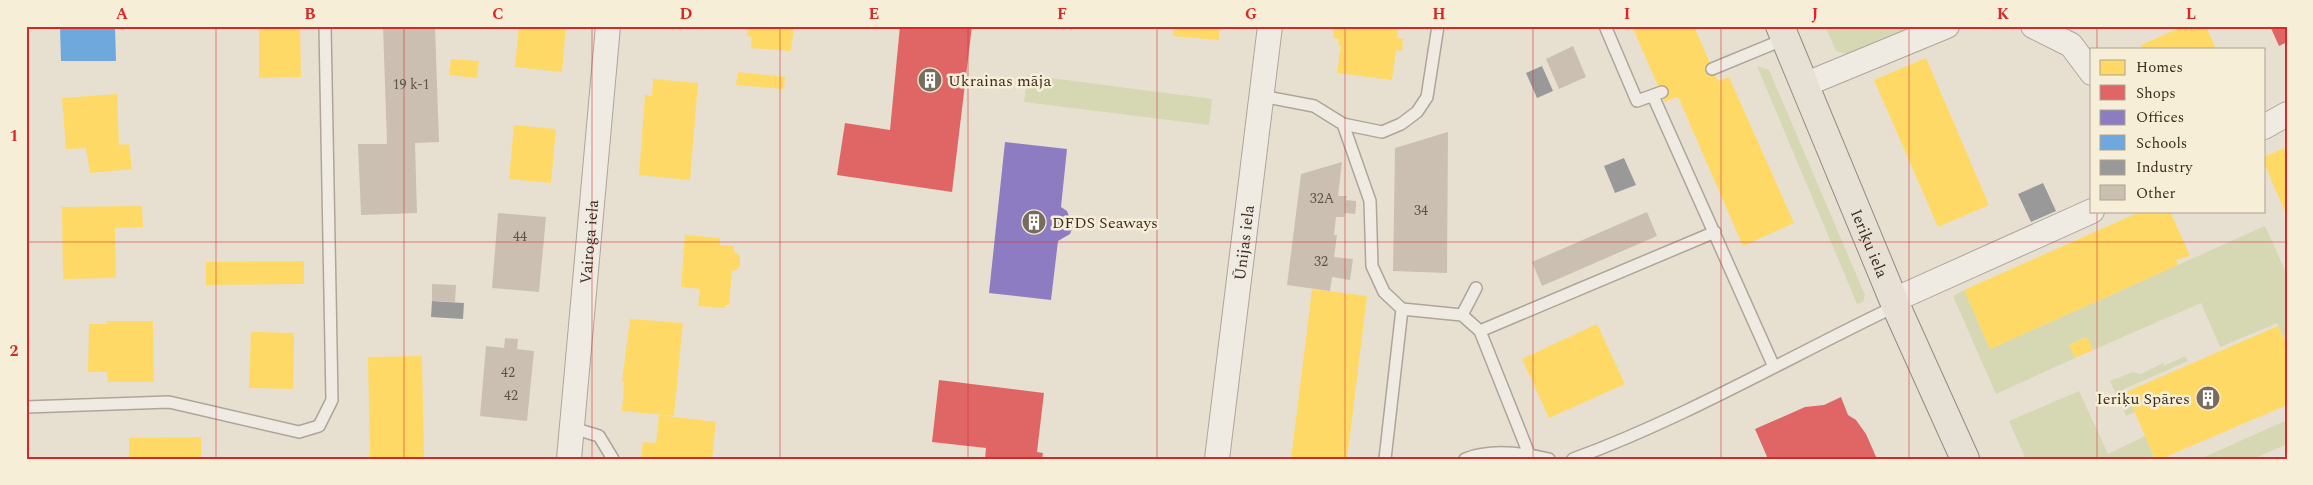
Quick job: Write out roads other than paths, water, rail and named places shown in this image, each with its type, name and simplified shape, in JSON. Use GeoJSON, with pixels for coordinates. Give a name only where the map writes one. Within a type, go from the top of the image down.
{"type":"FeatureCollection","features":[{"type":"Feature","properties":{"kind":"main road","name":"Ieriķu iela"},"geometry":{"type":"LineString","coordinates":[[1782,33],[1895,303],[1965,459]]}},
{"type":"Feature","properties":{"kind":"street","name":"Vairoga iela"},"geometry":{"type":"LineString","coordinates":[[569,459],[608,26]]}},
{"type":"Feature","properties":{"kind":"street","name":"Ūnijas iela"},"geometry":{"type":"LineString","coordinates":[[1217,459],[1270,26]]}},
{"type":"Feature","properties":{"kind":"street"},"geometry":{"type":"LineString","coordinates":[[1804,84],[1947,26]]}},
{"type":"Feature","properties":{"kind":"street"},"geometry":{"type":"LineString","coordinates":[[2033,26],[2071,45],[2090,70]]}},
{"type":"Feature","properties":{"kind":"street"},"geometry":{"type":"LineString","coordinates":[[2266,126],[2287,114]]}},
{"type":"Feature","properties":{"kind":"street"},"geometry":{"type":"LineString","coordinates":[[1895,303],[2090,212]]}},
{"type":"Feature","properties":{"kind":"lane"},"geometry":{"type":"LineString","coordinates":[[26,407],[169,402],[299,432],[319,426],[332,400],[325,26]]}},
{"type":"Feature","properties":{"kind":"lane"},"geometry":{"type":"LineString","coordinates":[[1261,96],[1314,106],[1344,124],[1382,132],[1401,124],[1417,112],[1427,96],[1438,26]]}},
{"type":"Feature","properties":{"kind":"lane"},"geometry":{"type":"LineString","coordinates":[[1605,26],[1637,101],[1657,94],[1774,367]]}},
{"type":"Feature","properties":{"kind":"lane"},"geometry":{"type":"LineString","coordinates":[[1712,69],[1782,33]]}},
{"type":"Feature","properties":{"kind":"lane"},"geometry":{"type":"LineString","coordinates":[[1344,124],[1370,201],[1372,266],[1384,292],[1402,309],[1462,315],[1480,330],[1529,454]]}},
{"type":"Feature","properties":{"kind":"lane"},"geometry":{"type":"LineString","coordinates":[[1480,330],[1715,232]]}},
{"type":"Feature","properties":{"kind":"lane"},"geometry":{"type":"LineString","coordinates":[[1462,315],[1476,288]]}},
{"type":"Feature","properties":{"kind":"lane"},"geometry":{"type":"LineString","coordinates":[[1573,459],[1608,446],[1672,417],[1774,367],[1895,303]]}},
{"type":"Feature","properties":{"kind":"lane"},"geometry":{"type":"LineString","coordinates":[[1385,459],[1402,309]]}},
{"type":"Feature","properties":{"kind":"lane"},"geometry":{"type":"LineString","coordinates":[[573,428],[599,436],[613,459]]}},
{"type":"Feature","properties":{"kind":"lane"},"geometry":{"type":"LineString","coordinates":[[1465,459],[1492,453],[1529,454],[1549,459]]}},
{"type":"Feature","properties":{"kind":"place","name":"Ukrainas māja"},"geometry":{"type":"Point","coordinates":[930,80]}},
{"type":"Feature","properties":{"kind":"place","name":"DFDS Seaways"},"geometry":{"type":"Point","coordinates":[1034,222]}},
{"type":"Feature","properties":{"kind":"place","name":"Ieriķu Spāres"},"geometry":{"type":"Point","coordinates":[2208,398]}}]}
